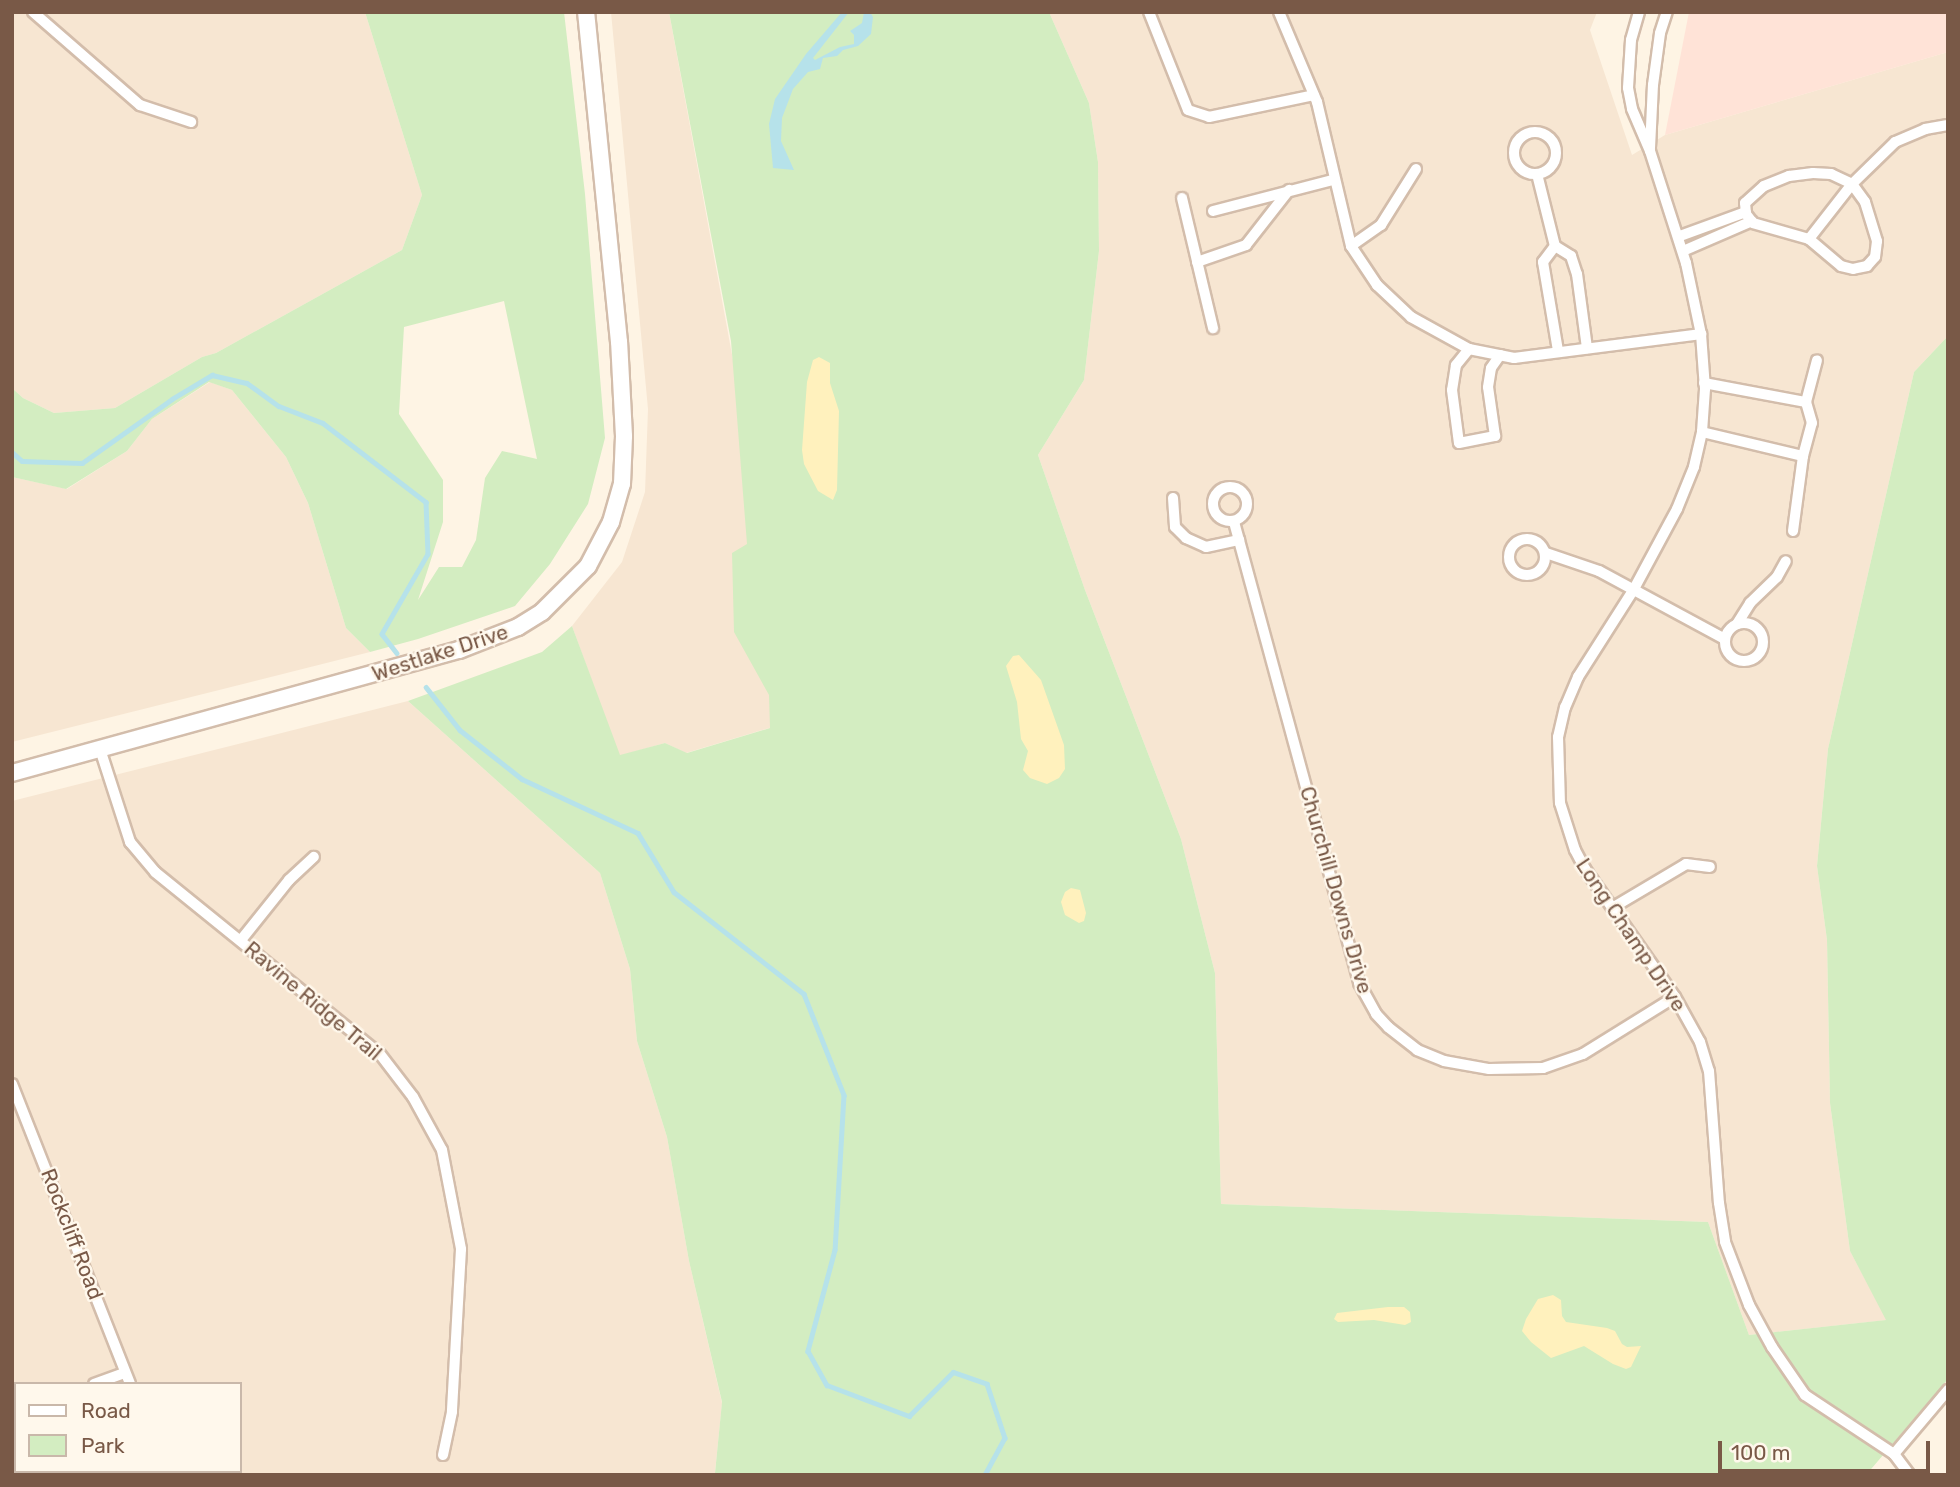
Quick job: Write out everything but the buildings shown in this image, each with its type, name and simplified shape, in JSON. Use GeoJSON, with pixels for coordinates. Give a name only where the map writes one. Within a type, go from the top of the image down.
{"type":"FeatureCollection","features":[{"type":"Feature","properties":{"kind":"street"},"geometry":{"type":"LineString","coordinates":[[33,12],[140,105],[191,122]]}},
{"type":"Feature","properties":{"kind":"street","name":"Westlake Drive"},"geometry":{"type":"LineString","coordinates":[[12,774],[459,650],[518,626],[542,612],[588,566],[611,522],[622,484],[624,436],[620,342],[586,12]]}},
{"type":"Feature","properties":{"kind":"street"},"geometry":{"type":"LineString","coordinates":[[1149,12],[1188,110],[1209,117],[1314,95]]}},
{"type":"Feature","properties":{"kind":"street"},"geometry":{"type":"LineString","coordinates":[[1279,12],[1314,95],[1351,246],[1377,285],[1394,303],[1439,335],[1469,349],[1514,358],[1701,334]]}},
{"type":"Feature","properties":{"kind":"street","name":"Long Champ Drive"},"geometry":{"type":"LineString","coordinates":[[1639,12],[1631,40],[1628,88],[1632,109],[1680,236],[1701,334],[1704,383],[1702,432],[1694,467],[1677,509],[1634,589],[1578,677],[1565,707],[1559,737],[1560,803],[1575,850],[1675,997],[1700,1042],[1709,1071],[1723,1229],[1749,1306],[1772,1347],[1805,1395],[1894,1454],[1910,1475]]}},
{"type":"Feature","properties":{"kind":"street","name":"Long Champ Drive"},"geometry":{"type":"LineString","coordinates":[[1650,151],[1653,85],[1660,33],[1667,12]]}},
{"type":"Feature","properties":{"kind":"street"},"geometry":{"type":"LineString","coordinates":[[1809,239],[1852,184],[1895,142],[1924,129],[1948,125]]}},
{"type":"Feature","properties":{"kind":"street"},"geometry":{"type":"LineString","coordinates":[[1351,246],[1381,225],[1416,169]]}},
{"type":"Feature","properties":{"kind":"street"},"geometry":{"type":"LineString","coordinates":[[1537,174],[1555,246],[1572,256],[1587,348]]}},
{"type":"Feature","properties":{"kind":"street"},"geometry":{"type":"LineString","coordinates":[[1680,236],[1749,217],[1809,239],[1841,266],[1853,270],[1867,266],[1875,257],[1877,241],[1865,202],[1852,184],[1831,174],[1788,176],[1764,186],[1745,203],[1749,217]]}},
{"type":"Feature","properties":{"kind":"street"},"geometry":{"type":"LineString","coordinates":[[1213,211],[1333,180]]}},
{"type":"Feature","properties":{"kind":"street"},"geometry":{"type":"LineString","coordinates":[[1197,262],[1246,245],[1289,190]]}},
{"type":"Feature","properties":{"kind":"street"},"geometry":{"type":"LineString","coordinates":[[1182,198],[1213,328]]}},
{"type":"Feature","properties":{"kind":"street"},"geometry":{"type":"LineString","coordinates":[[1683,251],[1749,217]]}},
{"type":"Feature","properties":{"kind":"street"},"geometry":{"type":"LineString","coordinates":[[1555,246],[1543,262],[1558,351]]}},
{"type":"Feature","properties":{"kind":"street"},"geometry":{"type":"LineString","coordinates":[[1469,349],[1456,365],[1452,390],[1459,443],[1495,436],[1488,387],[1491,368],[1500,355]]}},
{"type":"Feature","properties":{"kind":"street"},"geometry":{"type":"LineString","coordinates":[[1793,531],[1803,456],[1812,423],[1806,402],[1817,360]]}},
{"type":"Feature","properties":{"kind":"street"},"geometry":{"type":"LineString","coordinates":[[1704,383],[1806,402]]}},
{"type":"Feature","properties":{"kind":"street"},"geometry":{"type":"LineString","coordinates":[[1702,432],[1803,456]]}},
{"type":"Feature","properties":{"kind":"street"},"geometry":{"type":"LineString","coordinates":[[1173,498],[1175,527],[1186,538],[1206,547],[1239,540]]}},
{"type":"Feature","properties":{"kind":"street","name":"Churchill Downs Drive"},"geometry":{"type":"LineString","coordinates":[[1234,522],[1359,983],[1376,1014],[1388,1027],[1417,1050],[1444,1061],[1489,1069],[1543,1068],[1583,1054],[1675,997]]}},
{"type":"Feature","properties":{"kind":"street"},"geometry":{"type":"LineString","coordinates":[[1546,553],[1584,564],[1725,639]]}},
{"type":"Feature","properties":{"kind":"street"},"geometry":{"type":"LineString","coordinates":[[1737,624],[1749,624],[1760,631],[1763,642],[1759,654],[1749,661],[1736,660],[1727,652],[1725,639],[1750,603],[1777,577],[1786,561]]}},
{"type":"Feature","properties":{"kind":"street","name":"Ravine Ridge Trail"},"geometry":{"type":"LineString","coordinates":[[100,749],[130,842],[155,872],[380,1054],[413,1097],[442,1150],[461,1250],[453,1412],[443,1455]]}},
{"type":"Feature","properties":{"kind":"street"},"geometry":{"type":"LineString","coordinates":[[241,940],[289,880],[314,857]]}},
{"type":"Feature","properties":{"kind":"street"},"geometry":{"type":"LineString","coordinates":[[1612,908],[1686,864],[1710,867]]}},
{"type":"Feature","properties":{"kind":"street","name":"Rockcliff Road"},"geometry":{"type":"LineString","coordinates":[[12,1084],[127,1378]]}},
{"type":"Feature","properties":{"kind":"street"},"geometry":{"type":"LineString","coordinates":[[105,1382],[127,1378]]}},
{"type":"Feature","properties":{"kind":"street"},"geometry":{"type":"LineString","coordinates":[[1894,1454],[1948,1390]]}},
{"type":"Feature","properties":{"kind":"shaded area"},"geometry":{"type":"Polygon","coordinates":[[[12,12],[365,12],[422,195],[402,250],[216,353],[202,357],[115,408],[54,413],[23,398],[12,388],[12,12]]]}},
{"type":"Feature","properties":{"kind":"shaded area"},"geometry":{"type":"Polygon","coordinates":[[[611,12],[669,12],[799,719],[686,753],[665,743],[619,756],[572,626],[622,562],[645,492],[648,409],[611,12]]]}},
{"type":"Feature","properties":{"kind":"shaded area"},"geometry":{"type":"Polygon","coordinates":[[[1049,12],[1597,12],[1590,30],[1632,155],[1665,135],[1948,52],[1948,336],[1914,372],[1828,749],[1817,866],[1827,940],[1830,1103],[1850,1251],[1887,1320],[1749,1335],[1708,1222],[1221,1204],[1215,973],[1181,839],[1085,590],[1038,455],[1084,380],[1099,251],[1098,162],[1089,103],[1049,12]]]}},
{"type":"Feature","properties":{"kind":"shaded area"},"geometry":{"type":"Polygon","coordinates":[[[1689,12],[1948,12],[1948,52],[1665,135],[1689,12]]]}},
{"type":"Feature","properties":{"kind":"shaded area"},"geometry":{"type":"Polygon","coordinates":[[[210,382],[232,390],[286,457],[308,503],[346,628],[370,652],[12,742],[12,477],[67,489],[127,451],[152,419],[210,382]]]}},
{"type":"Feature","properties":{"kind":"shaded area"},"geometry":{"type":"Polygon","coordinates":[[[408,701],[600,873],[630,969],[637,1041],[667,1137],[689,1261],[722,1403],[715,1472],[728,1475],[12,1475],[12,801],[408,701]]]}},
{"type":"Feature","properties":{"kind":"green space"},"geometry":{"type":"Polygon","coordinates":[[[365,12],[564,12],[585,194],[605,438],[588,504],[550,564],[515,606],[418,639],[370,652],[346,628],[308,503],[286,457],[232,390],[209,382],[152,419],[127,451],[66,489],[12,477],[12,388],[23,398],[54,413],[115,408],[202,357],[216,353],[402,250],[422,195],[365,12]],[[504,301],[404,327],[399,414],[443,480],[443,522],[418,600],[439,567],[462,567],[476,540],[485,478],[502,451],[537,459],[504,301]]]}},
{"type":"Feature","properties":{"kind":"green space"},"geometry":{"type":"Polygon","coordinates":[[[669,12],[1049,12],[1089,103],[1098,162],[1099,251],[1084,380],[1038,455],[1085,590],[1181,839],[1215,973],[1221,1204],[1708,1222],[1749,1335],[1886,1320],[1850,1251],[1830,1103],[1827,940],[1817,866],[1828,749],[1914,372],[1948,336],[1948,1379],[1866,1475],[715,1473],[722,1402],[689,1261],[667,1137],[637,1041],[630,969],[600,873],[408,701],[542,652],[572,626],[620,755],[665,743],[687,753],[770,728],[769,695],[734,632],[732,553],[747,544],[731,341],[669,12]]]}},
{"type":"Feature","properties":{"kind":"sand"},"geometry":{"type":"Polygon","coordinates":[[[819,357],[830,363],[830,383],[839,411],[837,490],[833,500],[818,491],[804,464],[802,450],[807,382],[813,360],[819,357]]]}},
{"type":"Feature","properties":{"kind":"sand"},"geometry":{"type":"Polygon","coordinates":[[[1019,655],[1041,680],[1064,745],[1065,769],[1059,778],[1047,784],[1030,778],[1023,770],[1028,751],[1021,739],[1017,702],[1006,666],[1013,656],[1019,655]]]}},
{"type":"Feature","properties":{"kind":"sand"},"geometry":{"type":"Polygon","coordinates":[[[1071,888],[1080,890],[1086,913],[1084,921],[1079,923],[1065,915],[1061,902],[1065,892],[1071,888]]]}},
{"type":"Feature","properties":{"kind":"sand"},"geometry":{"type":"Polygon","coordinates":[[[1553,1295],[1561,1300],[1562,1316],[1566,1322],[1607,1328],[1615,1331],[1622,1344],[1627,1347],[1641,1346],[1631,1367],[1626,1369],[1613,1364],[1584,1346],[1551,1358],[1531,1342],[1522,1331],[1526,1319],[1538,1299],[1553,1295]]]}},
{"type":"Feature","properties":{"kind":"sand"},"geometry":{"type":"Polygon","coordinates":[[[1404,1307],[1410,1312],[1411,1322],[1405,1325],[1374,1320],[1338,1322],[1334,1319],[1337,1313],[1404,1307]]]}},
{"type":"Feature","properties":{"kind":"water"},"geometry":{"type":"Polygon","coordinates":[[[842,12],[849,12],[813,58],[815,60],[840,47],[854,44],[854,35],[850,31],[862,23],[864,12],[870,12],[873,17],[871,34],[858,46],[843,50],[837,56],[823,58],[820,69],[808,72],[793,89],[782,118],[781,141],[794,170],[773,168],[769,124],[775,99],[806,54],[842,12]]]}},
{"type":"Feature","properties":{"kind":"waterway"},"geometry":{"type":"LineString","coordinates":[[12,452],[22,461],[82,463],[172,399],[212,375],[247,383],[279,406],[323,423],[426,502],[428,554],[382,634],[397,653]]}},
{"type":"Feature","properties":{"kind":"waterway"},"geometry":{"type":"LineString","coordinates":[[426,687],[460,730],[522,779],[638,833],[674,892],[804,994],[844,1095],[835,1250],[808,1351],[827,1385],[909,1416],[953,1372],[987,1384],[1005,1438],[985,1475]]}}]}
